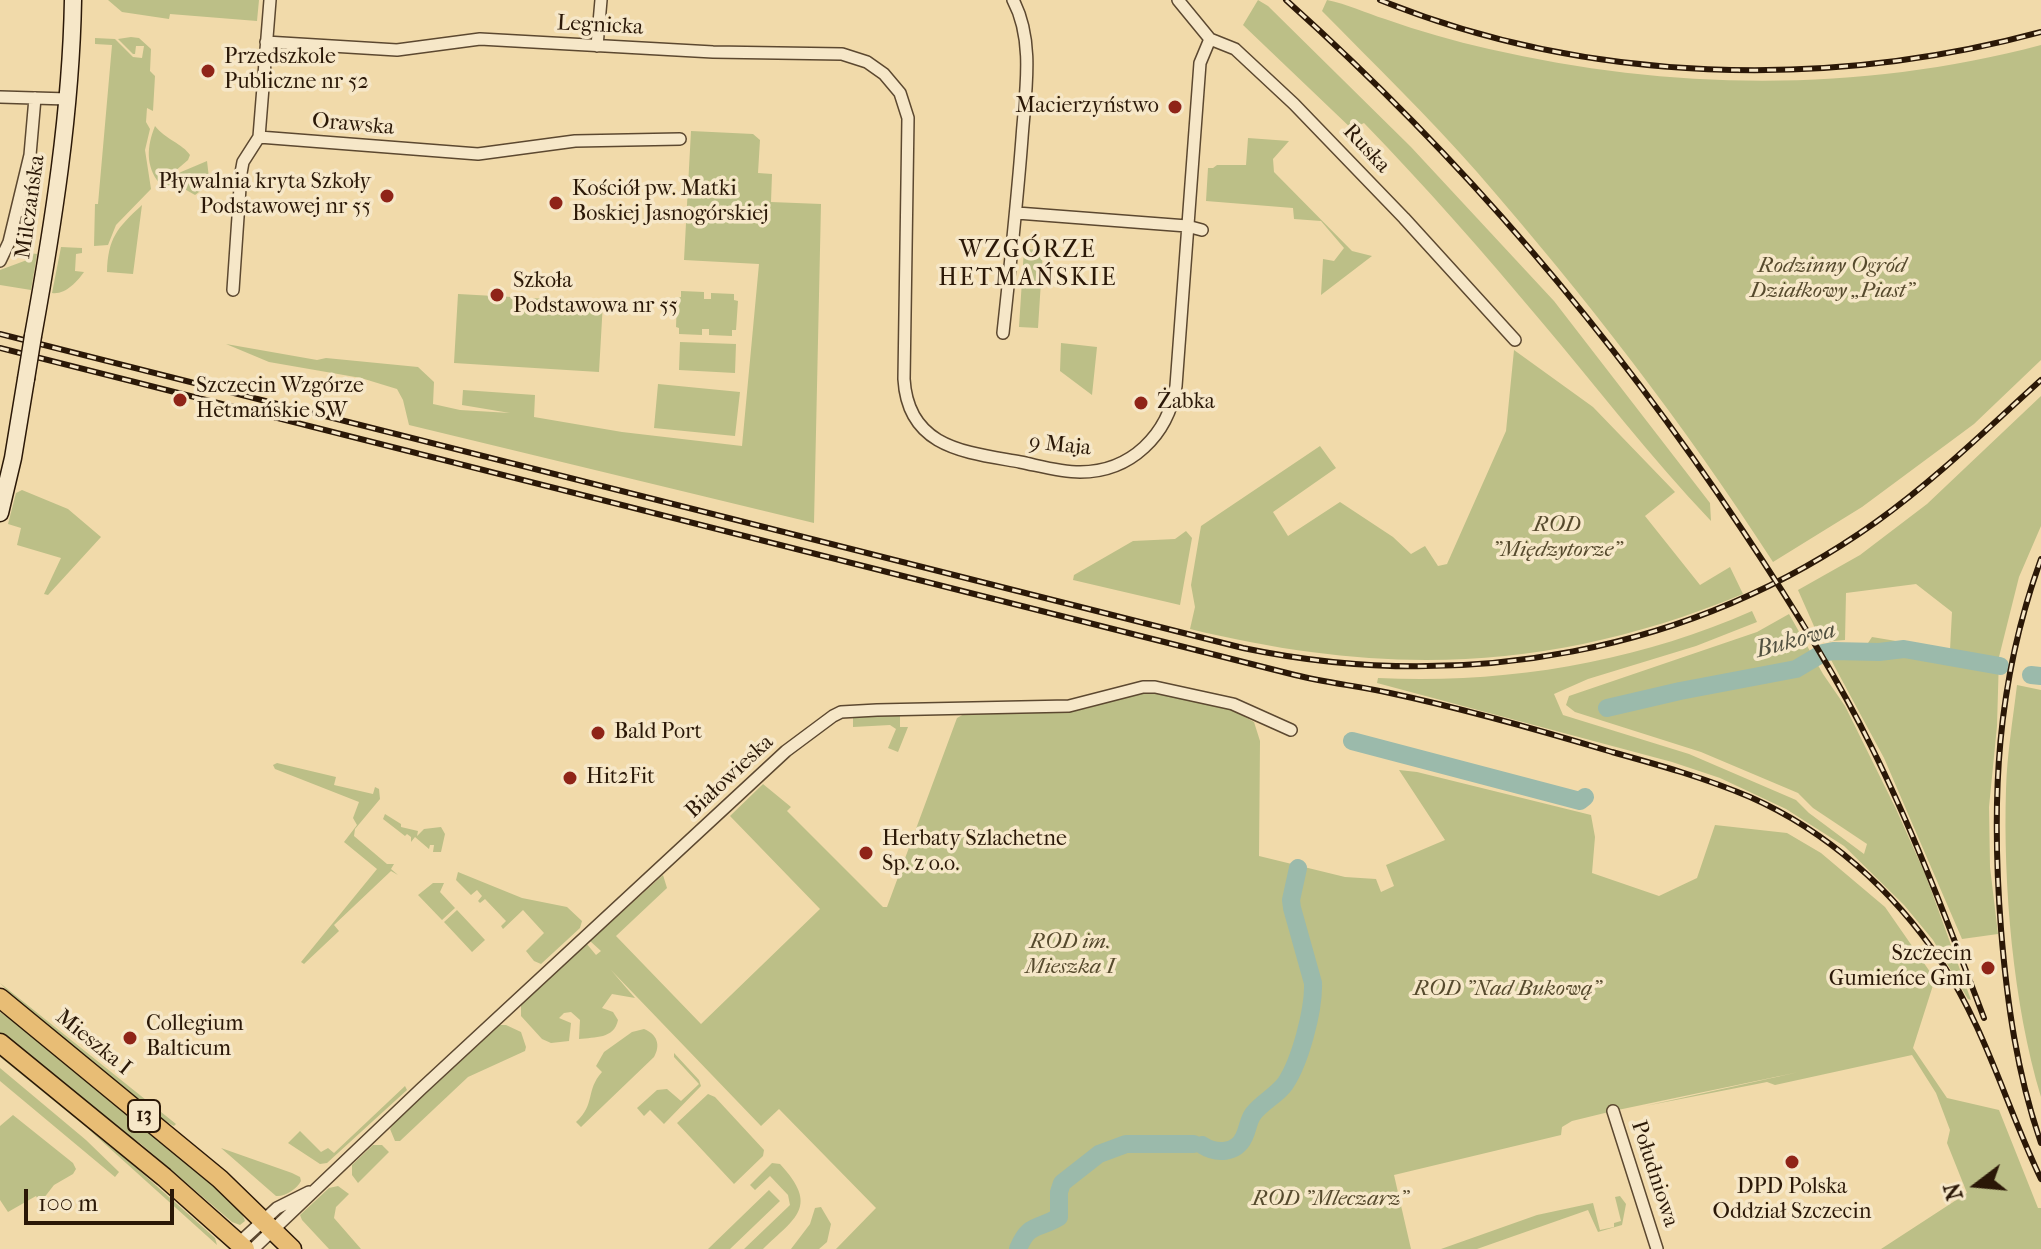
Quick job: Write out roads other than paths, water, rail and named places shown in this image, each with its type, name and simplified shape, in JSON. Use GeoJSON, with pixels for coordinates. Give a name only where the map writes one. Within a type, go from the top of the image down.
{"type":"FeatureCollection","features":[{"type":"Feature","properties":{"kind":"main road","name":"Mieszka I"},"geometry":{"type":"LineString","coordinates":[[0,998],[210,1171],[292,1249]]}},
{"type":"Feature","properties":{"kind":"main road","name":"13"},"geometry":{"type":"LineString","coordinates":[[0,1043],[246,1247]]}},
{"type":"Feature","properties":{"kind":"street","name":"Milczańska"},"geometry":{"type":"LineString","coordinates":[[0,513],[26,379],[68,99],[73,0]]}},
{"type":"Feature","properties":{"kind":"street"},"geometry":{"type":"LineString","coordinates":[[233,290],[242,166],[259,137],[270,0]]}},
{"type":"Feature","properties":{"kind":"street"},"geometry":{"type":"LineString","coordinates":[[597,46],[601,0]]}},
{"type":"Feature","properties":{"kind":"street"},"geometry":{"type":"LineString","coordinates":[[1003,333],[1017,213],[1026,47],[1021,19],[1013,0]]}},
{"type":"Feature","properties":{"kind":"street","name":"Ruska"},"geometry":{"type":"LineString","coordinates":[[1178,0],[1210,39],[1235,49],[1294,104],[1515,340]]}},
{"type":"Feature","properties":{"kind":"street","name":"Legnicka"},"geometry":{"type":"LineString","coordinates":[[266,42],[397,50],[480,39],[713,52],[848,55],[867,62],[884,74],[897,89],[906,110]]}},
{"type":"Feature","properties":{"kind":"street","name":"9 Maja"},"geometry":{"type":"LineString","coordinates":[[906,110],[908,167],[904,386],[909,406],[920,425],[950,447],[1078,472],[1116,466],[1145,448],[1163,425],[1173,399],[1200,63],[1210,39]]}},
{"type":"Feature","properties":{"kind":"street"},"geometry":{"type":"LineString","coordinates":[[0,97],[68,99]]}},
{"type":"Feature","properties":{"kind":"street"},"geometry":{"type":"LineString","coordinates":[[0,261],[9,242],[30,155],[35,98]]}},
{"type":"Feature","properties":{"kind":"street","name":"Orawska"},"geometry":{"type":"LineString","coordinates":[[259,137],[488,154],[575,141],[680,139]]}},
{"type":"Feature","properties":{"kind":"street"},"geometry":{"type":"LineString","coordinates":[[1017,213],[1187,226],[1202,230]]}},
{"type":"Feature","properties":{"kind":"street","name":"Białowieska"},"geometry":{"type":"LineString","coordinates":[[269,1225],[313,1190],[786,751],[841,712],[1069,706],[1143,687],[1155,687],[1233,704],[1291,730]]}},
{"type":"Feature","properties":{"kind":"street","name":"Południowa"},"geometry":{"type":"LineString","coordinates":[[1613,1111],[1657,1249]]}},
{"type":"Feature","properties":{"kind":"street"},"geometry":{"type":"LineString","coordinates":[[246,1247],[269,1225]]}},
{"type":"Feature","properties":{"kind":"waterway","name":"Bukowa"},"geometry":{"type":"LineString","coordinates":[[1607,708],[1796,669],[1823,653],[1833,651],[1904,649],[2000,666]]}},
{"type":"Feature","properties":{"kind":"waterway","name":"Bukowa"},"geometry":{"type":"LineString","coordinates":[[2031,675],[2041,676]]}},
{"type":"Feature","properties":{"kind":"waterway","name":"Bukowa"},"geometry":{"type":"LineString","coordinates":[[1352,741],[1580,801],[1585,797]]}},
{"type":"Feature","properties":{"kind":"waterway","name":"Bukowa"},"geometry":{"type":"LineString","coordinates":[[1202,1145],[1225,1151],[1236,1147],[1253,1114],[1285,1084],[1301,1049],[1309,1021],[1313,983],[1292,908],[1298,868]]}},
{"type":"Feature","properties":{"kind":"waterway","name":"Bukowa"},"geometry":{"type":"LineString","coordinates":[[1018,1249],[1030,1230],[1059,1217],[1062,1183],[1099,1154],[1126,1144],[1194,1144]]}},
{"type":"Feature","properties":{"kind":"railway"},"geometry":{"type":"LineString","coordinates":[[1286,0],[1413,121],[1531,250],[1641,387],[1693,458],[1794,610],[1857,718],[1917,846],[1984,1018]]}},
{"type":"Feature","properties":{"kind":"railway"},"geometry":{"type":"LineString","coordinates":[[1380,0],[1459,28],[1541,49],[1624,62],[1708,69],[1792,70],[1877,63],[1960,51],[2041,32]]}},
{"type":"Feature","properties":{"kind":"railway"},"geometry":{"type":"LineString","coordinates":[[0,334],[1243,648],[1326,661],[1409,666],[1491,663],[1573,651],[1653,632],[1730,603],[1805,567],[1876,522],[1940,471],[2041,380]]}},
{"type":"Feature","properties":{"kind":"railway"},"geometry":{"type":"LineString","coordinates":[[0,348],[1295,675],[1474,713],[1664,767],[1750,797],[1832,845],[1880,887],[1922,934],[1970,1012],[2041,1179]]}},
{"type":"Feature","properties":{"kind":"railway"},"geometry":{"type":"LineString","coordinates":[[2041,559],[2014,651],[2000,742],[1997,788],[1998,881],[2010,1011],[2025,1091],[2041,1143]]}},
{"type":"Feature","properties":{"kind":"place","name":"Przedszkole Publiczne nr 52"},"geometry":{"type":"Point","coordinates":[208,71]}},
{"type":"Feature","properties":{"kind":"place","name":"Macierzyństwo"},"geometry":{"type":"Point","coordinates":[1175,107]}},
{"type":"Feature","properties":{"kind":"place","name":"Pływalnia kryta Szkoły Podstawowej nr 55"},"geometry":{"type":"Point","coordinates":[387,196]}},
{"type":"Feature","properties":{"kind":"place","name":"Kościół pw. Matki Boskiej Jasnogórskiej"},"geometry":{"type":"Point","coordinates":[556,203]}},
{"type":"Feature","properties":{"kind":"place","name":"Szkoła Podstawowa nr 55"},"geometry":{"type":"Point","coordinates":[497,295]}},
{"type":"Feature","properties":{"kind":"place","name":"Szczecin Wzgórze Hetmańskie SW"},"geometry":{"type":"Point","coordinates":[180,400]}},
{"type":"Feature","properties":{"kind":"place","name":"Żabka"},"geometry":{"type":"Point","coordinates":[1141,403]}},
{"type":"Feature","properties":{"kind":"place","name":"Bald Port"},"geometry":{"type":"Point","coordinates":[598,733]}},
{"type":"Feature","properties":{"kind":"place","name":"Hit2Fit"},"geometry":{"type":"Point","coordinates":[570,778]}},
{"type":"Feature","properties":{"kind":"place","name":"Herbaty Szlachetne Sp. z o.o."},"geometry":{"type":"Point","coordinates":[866,853]}},
{"type":"Feature","properties":{"kind":"place","name":"Szczecin Gumieńce Gm1"},"geometry":{"type":"Point","coordinates":[1988,968]}},
{"type":"Feature","properties":{"kind":"place","name":"Collegium Balticum"},"geometry":{"type":"Point","coordinates":[130,1038]}},
{"type":"Feature","properties":{"kind":"place","name":"DPD Polska Oddział Szczecin"},"geometry":{"type":"Point","coordinates":[1792,1162]}},
{"type":"Feature","properties":{"kind":"district","name":"WZGÓRZE HETMAŃSKIE"},"geometry":{"type":"Point","coordinates":[1028,265]}},
{"type":"Feature","properties":{"kind":"park label","name":"Rodzinny Ogród Działkowy „Piast”"},"geometry":{"type":"Point","coordinates":[1832,280]}},
{"type":"Feature","properties":{"kind":"park label","name":"ROD \"Międzytorze\""},"geometry":{"type":"Point","coordinates":[1557,538]}},
{"type":"Feature","properties":{"kind":"park label","name":"ROD im. Mieszka I"},"geometry":{"type":"Point","coordinates":[1070,956]}},
{"type":"Feature","properties":{"kind":"park label","name":"ROD \"Nad Bukową\""},"geometry":{"type":"Point","coordinates":[1507,990]}},
{"type":"Feature","properties":{"kind":"park label","name":"ROD \"Mleczarz\""},"geometry":{"type":"Point","coordinates":[1330,1200]}}]}
